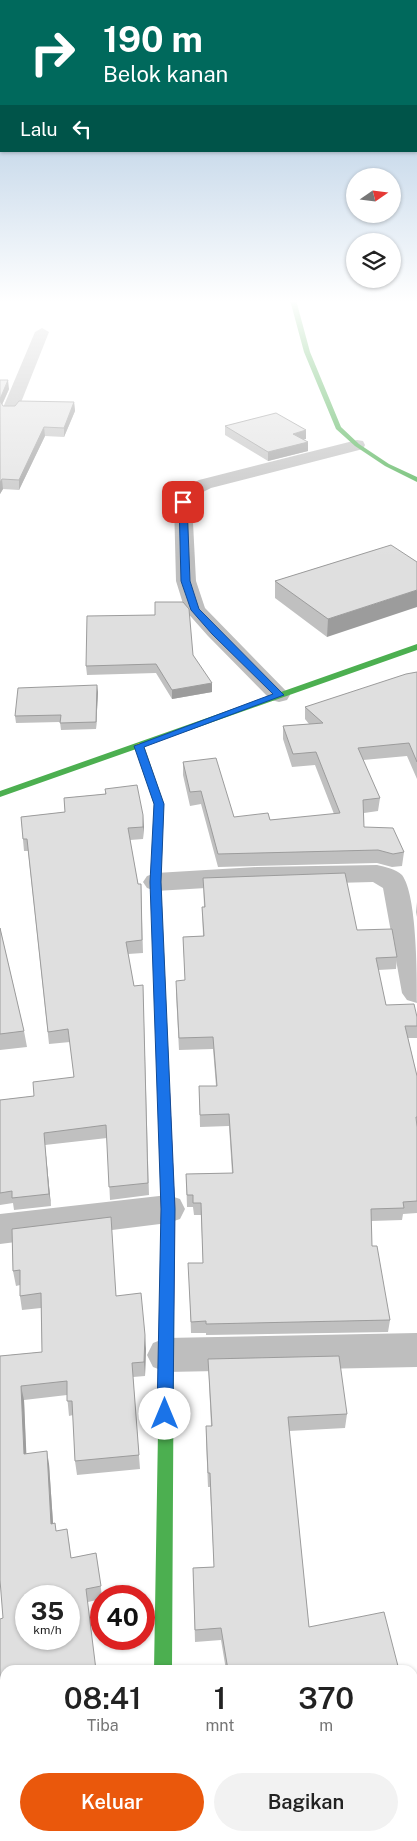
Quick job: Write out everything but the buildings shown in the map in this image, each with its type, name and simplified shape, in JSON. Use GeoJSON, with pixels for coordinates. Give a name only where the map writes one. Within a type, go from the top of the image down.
{"type":"FeatureCollection","features":[{"type":"Feature","properties":{"kind":"main road"},"geometry":{"type":"LineString","coordinates":[[321,386],[338,428],[357,446],[387,465],[417,480]]}},
{"type":"Feature","properties":{"kind":"main road"},"geometry":{"type":"LineString","coordinates":[[0,794],[417,647]]}},
{"type":"Feature","properties":{"kind":"main road"},"geometry":{"type":"LineString","coordinates":[[139,746],[159,804],[156,882],[168,1209],[163,1665]]}},
{"type":"Feature","properties":{"kind":"street"},"geometry":{"type":"LineString","coordinates":[[5,415],[18,386]]}},
{"type":"Feature","properties":{"kind":"street"},"geometry":{"type":"LineString","coordinates":[[279,695],[195,610],[186,581],[183,502],[193,490],[205,484],[357,446]]}},
{"type":"Feature","properties":{"kind":"street"},"geometry":{"type":"LineString","coordinates":[[156,882],[257,876],[377,873],[392,880],[409,906],[417,993]]}},
{"type":"Feature","properties":{"kind":"street"},"geometry":{"type":"LineString","coordinates":[[0,1229],[168,1209]]}},
{"type":"Feature","properties":{"kind":"street"},"geometry":{"type":"LineString","coordinates":[[166,1355],[417,1350]]}},
{"type":"Feature","properties":{"kind":"traffic: fast"},"geometry":{"type":"LineString","coordinates":[[321,386],[338,428],[357,445],[387,465],[417,480]]}},
{"type":"Feature","properties":{"kind":"traffic: fast"},"geometry":{"type":"LineString","coordinates":[[0,794],[417,647]]}},
{"type":"Feature","properties":{"kind":"traffic: fast"},"geometry":{"type":"LineString","coordinates":[[163,1665],[167,1313]]}},
{"type":"Feature","properties":{"kind":"traffic: slow"},"geometry":{"type":"LineString","coordinates":[[139,746],[159,804],[156,882],[164,1092]]}},
{"type":"Feature","properties":{"kind":"traffic: jam"},"geometry":{"type":"LineString","coordinates":[[164,1092],[168,1209],[167,1313]]}},
{"type":"Feature","properties":{"kind":"route"},"geometry":{"type":"LineString","coordinates":[[165,1414],[168,1209],[156,882],[159,804],[139,746],[279,695],[195,610],[186,581],[183,502]]}}]}
